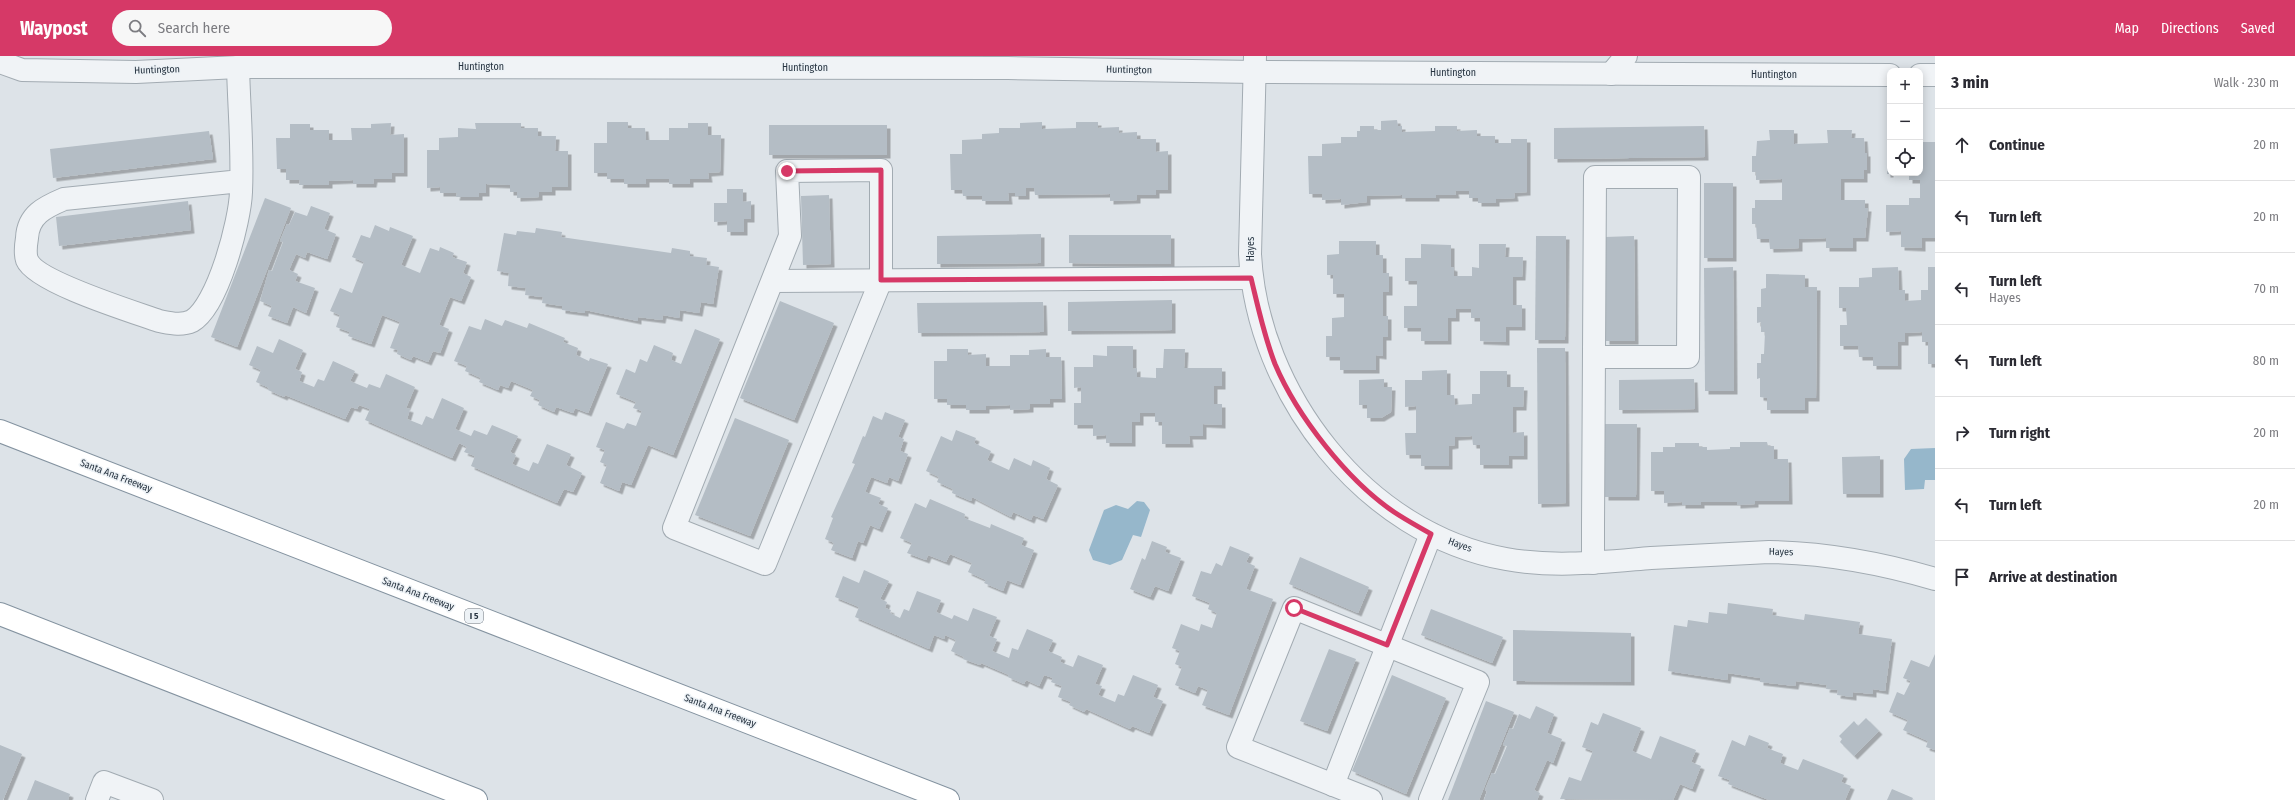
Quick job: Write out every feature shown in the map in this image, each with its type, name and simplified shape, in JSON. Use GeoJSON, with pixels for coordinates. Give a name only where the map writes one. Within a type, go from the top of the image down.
{"type":"FeatureCollection","features":[{"type":"Feature","properties":{"kind":"highway","name":"Santa Ana Freeway"},"geometry":{"type":"LineString","coordinates":[[0,431],[948,800]]}},
{"type":"Feature","properties":{"kind":"highway"},"geometry":{"type":"LineString","coordinates":[[0,614],[476,800]]}},
{"type":"Feature","properties":{"kind":"street"},"geometry":{"type":"LineString","coordinates":[[1611,74],[1626,56]]}},
{"type":"Feature","properties":{"kind":"street","name":"Huntington"},"geometry":{"type":"LineString","coordinates":[[0,62],[22,70],[136,72],[238,67],[1008,68],[1255,64],[1611,74],[1887,75]]}},
{"type":"Feature","properties":{"kind":"street","name":"Hayes"},"geometry":{"type":"LineString","coordinates":[[1255,64],[1251,278],[1264,330],[1275,364],[1291,396],[1312,429],[1364,488],[1394,512],[1431,534],[1466,549],[1505,559],[1547,564],[1593,563],[1769,552],[1806,552],[1895,567],[1935,579]]}},
{"type":"Feature","properties":{"kind":"street"},"geometry":{"type":"LineString","coordinates":[[238,67],[242,194],[234,234],[223,271],[206,306],[197,316],[186,323],[173,324],[159,321],[73,290],[45,277],[35,270],[27,259],[27,237],[32,220],[44,207],[64,199],[241,181]]}},
{"type":"Feature","properties":{"kind":"street"},"geometry":{"type":"LineString","coordinates":[[1923,75],[1935,75]]}},
{"type":"Feature","properties":{"kind":"street"},"geometry":{"type":"LineString","coordinates":[[881,170],[881,280],[765,564],[674,528],[773,281],[790,236],[787,171],[881,170]]}},
{"type":"Feature","properties":{"kind":"street"},"geometry":{"type":"LineString","coordinates":[[1593,563],[1594,357],[1595,177],[1689,177],[1688,357],[1594,357]]}},
{"type":"Feature","properties":{"kind":"street"},"geometry":{"type":"LineString","coordinates":[[773,281],[1251,278]]}},
{"type":"Feature","properties":{"kind":"street"},"geometry":{"type":"LineString","coordinates":[[1332,785],[1431,534]]}},
{"type":"Feature","properties":{"kind":"street"},"geometry":{"type":"LineString","coordinates":[[1371,800],[1238,747],[1294,608],[1478,682],[1430,800]]}},
{"type":"Feature","properties":{"kind":"street"},"geometry":{"type":"LineString","coordinates":[[101,791],[152,800]]}},
{"type":"Feature","properties":{"kind":"water"},"geometry":{"type":"Polygon","coordinates":[[[1935,448],[1935,480],[1925,480],[1924,489],[1905,490],[1904,459],[1911,449],[1935,448]]]}},
{"type":"Feature","properties":{"kind":"water"},"geometry":{"type":"Polygon","coordinates":[[[1137,501],[1144,502],[1150,510],[1141,537],[1133,535],[1122,560],[1110,565],[1093,560],[1089,550],[1104,510],[1116,505],[1128,509],[1137,501]]]}},
{"type":"Feature","properties":{"kind":"building"},"geometry":{"type":"Polygon","coordinates":[[[1397,120],[1398,126],[1402,126],[1402,132],[1435,131],[1435,126],[1457,126],[1457,131],[1477,130],[1477,136],[1495,136],[1495,143],[1511,143],[1511,139],[1527,139],[1527,192],[1514,193],[1515,198],[1496,199],[1496,203],[1478,203],[1478,198],[1469,198],[1469,191],[1455,191],[1456,195],[1436,195],[1436,198],[1402,198],[1402,195],[1367,196],[1367,202],[1341,205],[1341,199],[1322,200],[1322,194],[1309,194],[1308,156],[1322,156],[1322,144],[1341,143],[1341,137],[1357,137],[1357,131],[1360,131],[1360,126],[1374,126],[1374,130],[1381,130],[1381,121],[1397,120]]]}},
{"type":"Feature","properties":{"kind":"building"},"geometry":{"type":"Polygon","coordinates":[[[607,122],[628,122],[628,128],[645,128],[646,140],[669,140],[669,128],[688,128],[688,123],[708,123],[708,135],[721,135],[720,172],[708,173],[709,179],[690,179],[690,184],[669,184],[669,179],[646,179],[646,184],[624,184],[624,179],[607,179],[607,173],[594,173],[594,143],[607,143],[607,122]]]}},
{"type":"Feature","properties":{"kind":"building"},"geometry":{"type":"Polygon","coordinates":[[[1042,122],[1042,129],[1076,128],[1076,122],[1098,122],[1098,128],[1119,127],[1119,133],[1137,132],[1137,139],[1156,139],[1156,152],[1168,151],[1168,190],[1156,190],[1156,195],[1137,195],[1137,200],[1110,201],[1110,194],[1035,195],[1034,188],[1026,188],[1026,196],[1015,196],[1015,193],[1008,193],[1009,201],[982,201],[982,196],[963,196],[962,190],[951,190],[950,154],[962,154],[962,140],[982,139],[982,134],[999,133],[999,128],[1020,128],[1020,123],[1042,122]]]}},
{"type":"Feature","properties":{"kind":"building"},"geometry":{"type":"Polygon","coordinates":[[[391,123],[390,135],[404,134],[404,173],[392,173],[392,179],[374,179],[373,184],[353,184],[353,180],[329,181],[329,185],[299,185],[300,180],[286,180],[286,169],[277,169],[276,138],[290,138],[290,124],[310,124],[310,130],[329,130],[329,140],[352,140],[351,128],[371,128],[371,124],[391,123]]]}},
{"type":"Feature","properties":{"kind":"building"},"geometry":{"type":"Polygon","coordinates":[[[475,123],[521,123],[521,128],[538,128],[538,136],[556,136],[555,151],[568,151],[568,187],[552,187],[552,192],[539,192],[539,197],[517,198],[517,192],[510,192],[510,185],[486,184],[486,193],[479,193],[479,197],[456,197],[457,193],[440,193],[440,187],[427,188],[427,150],[439,150],[439,138],[458,137],[458,128],[476,129],[475,123]]]}},
{"type":"Feature","properties":{"kind":"building"},"geometry":{"type":"Polygon","coordinates":[[[769,125],[887,125],[887,155],[769,155],[769,125]]]}},
{"type":"Feature","properties":{"kind":"building"},"geometry":{"type":"Polygon","coordinates":[[[1704,126],[1705,157],[1554,159],[1554,128],[1704,126]]]}},
{"type":"Feature","properties":{"kind":"building"},"geometry":{"type":"Polygon","coordinates":[[[1769,130],[1794,130],[1794,144],[1828,143],[1827,130],[1852,130],[1851,138],[1864,138],[1865,153],[1867,153],[1867,170],[1864,170],[1864,179],[1841,179],[1841,200],[1865,200],[1865,208],[1868,208],[1865,238],[1853,238],[1853,248],[1826,248],[1826,238],[1799,239],[1799,248],[1770,249],[1769,239],[1757,239],[1756,224],[1752,224],[1752,208],[1755,208],[1755,200],[1782,200],[1782,179],[1756,180],[1756,172],[1752,172],[1752,156],[1756,156],[1757,141],[1770,140],[1769,130]]]}},
{"type":"Feature","properties":{"kind":"building"},"geometry":{"type":"Polygon","coordinates":[[[209,131],[213,159],[53,178],[50,149],[209,131]]]}},
{"type":"Feature","properties":{"kind":"building"},"geometry":{"type":"Polygon","coordinates":[[[1923,142],[1935,142],[1935,238],[1922,238],[1922,248],[1901,247],[1901,231],[1886,232],[1886,205],[1909,205],[1909,198],[1920,198],[1920,180],[1909,180],[1909,176],[1923,176],[1923,142]]]}},
{"type":"Feature","properties":{"kind":"building"},"geometry":{"type":"Polygon","coordinates":[[[1704,183],[1733,183],[1733,258],[1704,258],[1704,183]]]}},
{"type":"Feature","properties":{"kind":"building"},"geometry":{"type":"Polygon","coordinates":[[[727,189],[743,189],[743,202],[751,201],[751,219],[744,219],[744,232],[727,232],[727,221],[714,222],[714,203],[727,203],[727,189]]]}},
{"type":"Feature","properties":{"kind":"building"},"geometry":{"type":"Polygon","coordinates":[[[829,195],[831,264],[803,265],[801,196],[829,195]]]}},
{"type":"Feature","properties":{"kind":"building"},"geometry":{"type":"Polygon","coordinates":[[[265,198],[291,208],[237,347],[211,337],[265,198]]]}},
{"type":"Feature","properties":{"kind":"building"},"geometry":{"type":"Polygon","coordinates":[[[188,201],[191,230],[59,246],[56,217],[188,201]]]}},
{"type":"Feature","properties":{"kind":"building"},"geometry":{"type":"Polygon","coordinates":[[[311,206],[330,213],[324,229],[336,234],[327,259],[307,252],[305,258],[296,254],[289,270],[298,274],[295,281],[315,288],[306,313],[293,307],[287,323],[268,316],[272,306],[260,301],[269,270],[272,271],[283,242],[280,241],[287,224],[289,225],[295,212],[307,216],[311,206]]]}},
{"type":"Feature","properties":{"kind":"building"},"geometry":{"type":"Polygon","coordinates":[[[375,225],[389,231],[390,227],[413,236],[401,265],[420,273],[430,248],[439,251],[440,247],[454,253],[452,257],[467,262],[463,273],[471,277],[461,301],[450,297],[439,325],[449,329],[440,353],[433,351],[428,362],[413,356],[411,360],[397,354],[398,350],[390,348],[400,322],[382,315],[371,344],[348,336],[350,332],[336,327],[340,315],[330,311],[340,288],[352,293],[364,262],[352,257],[361,235],[370,238],[375,225]]]}},
{"type":"Feature","properties":{"kind":"building"},"geometry":{"type":"Polygon","coordinates":[[[536,228],[562,232],[561,237],[671,253],[672,248],[690,251],[690,256],[707,258],[706,265],[719,267],[713,304],[701,302],[699,313],[680,310],[679,318],[663,315],[662,320],[638,317],[638,321],[585,310],[585,313],[562,310],[562,306],[542,303],[543,297],[525,295],[526,288],[508,286],[509,273],[497,271],[504,233],[516,235],[517,231],[535,233],[536,228]]]}},
{"type":"Feature","properties":{"kind":"building"},"geometry":{"type":"Polygon","coordinates":[[[1041,234],[1041,263],[937,264],[937,236],[1041,234]]]}},
{"type":"Feature","properties":{"kind":"building"},"geometry":{"type":"Polygon","coordinates":[[[1069,235],[1171,235],[1171,264],[1069,263],[1069,235]]]}},
{"type":"Feature","properties":{"kind":"building"},"geometry":{"type":"Polygon","coordinates":[[[1536,236],[1566,236],[1565,340],[1535,340],[1536,236]]]}},
{"type":"Feature","properties":{"kind":"building"},"geometry":{"type":"Polygon","coordinates":[[[1634,236],[1635,341],[1606,341],[1605,237],[1634,236]]]}},
{"type":"Feature","properties":{"kind":"building"},"geometry":{"type":"Polygon","coordinates":[[[1339,241],[1376,241],[1376,255],[1383,255],[1383,273],[1389,273],[1389,292],[1383,292],[1383,316],[1388,316],[1388,337],[1383,337],[1383,356],[1376,355],[1376,370],[1340,370],[1340,357],[1326,357],[1326,336],[1332,336],[1332,318],[1344,317],[1344,294],[1333,294],[1333,275],[1327,275],[1327,255],[1339,254],[1339,241]]]}},
{"type":"Feature","properties":{"kind":"building"},"geometry":{"type":"Polygon","coordinates":[[[1421,244],[1451,245],[1451,267],[1454,268],[1454,276],[1472,276],[1472,267],[1479,268],[1479,244],[1506,244],[1505,257],[1523,257],[1522,277],[1513,277],[1513,305],[1522,305],[1522,327],[1506,327],[1506,342],[1480,341],[1480,318],[1471,318],[1471,309],[1456,309],[1456,318],[1448,318],[1448,341],[1421,341],[1421,328],[1404,328],[1404,306],[1417,306],[1417,281],[1405,281],[1405,258],[1421,258],[1421,244]]]}},
{"type":"Feature","properties":{"kind":"building"},"geometry":{"type":"Polygon","coordinates":[[[1733,267],[1734,391],[1705,391],[1704,268],[1733,267]]]}},
{"type":"Feature","properties":{"kind":"building"},"geometry":{"type":"Polygon","coordinates":[[[1898,267],[1899,290],[1905,290],[1905,301],[1921,300],[1921,290],[1928,290],[1928,267],[1935,267],[1935,364],[1928,364],[1928,342],[1922,342],[1922,332],[1905,333],[1905,342],[1898,342],[1898,366],[1873,366],[1873,357],[1859,357],[1858,346],[1840,346],[1840,325],[1847,325],[1846,308],[1839,308],[1839,287],[1859,287],[1859,278],[1872,277],[1872,268],[1898,267]]]}},
{"type":"Feature","properties":{"kind":"building"},"geometry":{"type":"Polygon","coordinates":[[[1766,274],[1805,275],[1805,287],[1817,287],[1816,398],[1805,398],[1805,410],[1767,410],[1767,398],[1760,397],[1760,378],[1757,379],[1757,363],[1761,363],[1761,354],[1764,354],[1765,332],[1761,332],[1761,322],[1757,323],[1757,307],[1761,307],[1761,289],[1766,288],[1766,274]]]}},
{"type":"Feature","properties":{"kind":"building"},"geometry":{"type":"Polygon","coordinates":[[[1172,300],[1172,330],[1068,331],[1068,302],[1172,300]]]}},
{"type":"Feature","properties":{"kind":"building"},"geometry":{"type":"Polygon","coordinates":[[[780,301],[834,323],[794,420],[740,398],[780,301]]]}},
{"type":"Feature","properties":{"kind":"building"},"geometry":{"type":"Polygon","coordinates":[[[1043,302],[1044,332],[918,333],[917,303],[1043,302]]]}},
{"type":"Feature","properties":{"kind":"building"},"geometry":{"type":"Polygon","coordinates":[[[485,319],[502,326],[505,320],[527,328],[529,323],[565,338],[563,342],[578,348],[576,355],[589,361],[590,358],[608,364],[588,413],[575,408],[573,413],[556,407],[554,412],[538,405],[540,400],[530,396],[533,390],[511,381],[508,388],[500,385],[498,390],[479,382],[481,378],[465,371],[467,366],[454,361],[469,326],[481,330],[485,319]]]}},
{"type":"Feature","properties":{"kind":"building"},"geometry":{"type":"Polygon","coordinates":[[[695,329],[720,339],[673,455],[648,445],[631,485],[622,482],[619,491],[600,483],[607,465],[600,462],[605,450],[596,447],[606,422],[624,429],[627,423],[636,426],[642,411],[633,408],[636,402],[616,394],[626,369],[635,373],[640,359],[647,362],[654,345],[673,353],[671,360],[681,364],[695,329]]]}},
{"type":"Feature","properties":{"kind":"building"},"geometry":{"type":"Polygon","coordinates":[[[279,339],[303,350],[295,369],[302,372],[299,381],[314,387],[318,379],[324,381],[333,361],[355,371],[350,381],[367,388],[369,384],[380,388],[386,374],[415,387],[406,408],[410,409],[407,419],[422,425],[426,416],[433,419],[442,398],[464,408],[455,429],[471,436],[474,430],[487,435],[492,425],[518,436],[510,452],[516,455],[512,464],[529,471],[533,462],[538,464],[547,444],[571,454],[566,465],[582,473],[573,492],[564,489],[557,503],[471,466],[475,456],[464,452],[467,447],[459,443],[452,458],[365,420],[370,409],[359,405],[357,409],[351,407],[345,419],[285,395],[284,397],[268,390],[269,388],[256,382],[261,370],[249,365],[257,346],[273,353],[279,339]]]}},
{"type":"Feature","properties":{"kind":"building"},"geometry":{"type":"Polygon","coordinates":[[[1107,346],[1133,346],[1133,369],[1137,368],[1137,377],[1156,378],[1156,368],[1163,368],[1164,349],[1185,349],[1184,368],[1222,368],[1222,386],[1214,386],[1214,404],[1222,404],[1222,425],[1203,424],[1203,436],[1189,436],[1190,444],[1162,444],[1162,422],[1155,422],[1155,413],[1140,413],[1140,422],[1132,422],[1132,443],[1106,443],[1106,435],[1093,436],[1093,425],[1074,425],[1074,403],[1081,403],[1081,387],[1074,388],[1074,367],[1093,367],[1093,355],[1107,356],[1107,346]]]}},
{"type":"Feature","properties":{"kind":"building"},"geometry":{"type":"Polygon","coordinates":[[[1537,348],[1565,348],[1566,503],[1538,504],[1537,348]]]}},
{"type":"Feature","properties":{"kind":"building"},"geometry":{"type":"Polygon","coordinates":[[[947,349],[968,349],[968,355],[986,354],[986,366],[1010,366],[1010,355],[1029,355],[1029,350],[1046,349],[1046,357],[1061,357],[1062,399],[1050,399],[1050,404],[1030,404],[1030,409],[1010,410],[1010,405],[986,406],[986,410],[966,410],[966,405],[947,405],[947,399],[934,399],[934,361],[947,361],[947,349]]]}},
{"type":"Feature","properties":{"kind":"building"},"geometry":{"type":"Polygon","coordinates":[[[1447,370],[1447,395],[1454,395],[1455,405],[1472,404],[1472,394],[1480,394],[1480,371],[1507,371],[1507,387],[1524,387],[1523,407],[1513,407],[1513,433],[1524,432],[1524,456],[1509,456],[1509,465],[1480,465],[1480,445],[1473,445],[1472,436],[1455,437],[1455,445],[1449,446],[1449,466],[1421,466],[1421,455],[1406,455],[1405,433],[1416,433],[1416,406],[1405,407],[1405,380],[1422,380],[1422,371],[1447,370]]]}},
{"type":"Feature","properties":{"kind":"building"},"geometry":{"type":"Polygon","coordinates":[[[1384,379],[1384,387],[1392,387],[1391,412],[1381,418],[1367,418],[1367,405],[1359,405],[1359,380],[1384,379]]]}},
{"type":"Feature","properties":{"kind":"building"},"geometry":{"type":"Polygon","coordinates":[[[1694,379],[1695,409],[1619,410],[1619,380],[1694,379]]]}},
{"type":"Feature","properties":{"kind":"building"},"geometry":{"type":"Polygon","coordinates":[[[885,412],[905,420],[898,437],[904,439],[900,451],[908,454],[898,481],[889,477],[887,483],[871,477],[865,492],[881,498],[878,504],[888,508],[879,529],[870,525],[863,543],[858,541],[852,558],[831,550],[834,543],[825,539],[833,518],[831,517],[855,464],[852,463],[863,436],[865,437],[873,416],[882,420],[885,412]]]}},
{"type":"Feature","properties":{"kind":"building"},"geometry":{"type":"Polygon","coordinates":[[[735,418],[789,440],[750,536],[695,515],[735,418]]]}},
{"type":"Feature","properties":{"kind":"building"},"geometry":{"type":"Polygon","coordinates":[[[1605,424],[1637,424],[1636,497],[1605,497],[1605,424]]]}},
{"type":"Feature","properties":{"kind":"building"},"geometry":{"type":"Polygon","coordinates":[[[956,430],[976,438],[974,443],[991,451],[987,460],[1009,470],[1014,458],[1031,466],[1033,460],[1050,468],[1046,479],[1058,485],[1043,519],[1033,515],[1031,520],[1013,512],[1011,517],[972,497],[971,501],[952,493],[953,489],[937,482],[939,477],[926,471],[941,436],[952,441],[956,430]]]}},
{"type":"Feature","properties":{"kind":"building"},"geometry":{"type":"Polygon","coordinates":[[[1740,442],[1767,442],[1768,446],[1774,446],[1774,459],[1788,459],[1789,501],[1755,501],[1755,504],[1737,505],[1737,502],[1701,502],[1701,505],[1682,505],[1682,502],[1664,503],[1664,491],[1651,491],[1651,452],[1663,452],[1663,447],[1675,447],[1675,443],[1699,443],[1699,447],[1707,447],[1707,450],[1740,447],[1740,442]]]}},
{"type":"Feature","properties":{"kind":"building"},"geometry":{"type":"Polygon","coordinates":[[[1880,456],[1880,494],[1843,494],[1842,457],[1880,456]]]}},
{"type":"Feature","properties":{"kind":"building"},"geometry":{"type":"Polygon","coordinates":[[[930,499],[965,514],[964,518],[990,528],[991,524],[1024,538],[1021,545],[1034,550],[1020,585],[1007,580],[1003,591],[984,583],[986,580],[968,572],[972,563],[950,554],[946,562],[928,555],[926,560],[907,553],[912,543],[900,538],[915,503],[926,508],[930,499]]]}},
{"type":"Feature","properties":{"kind":"building"},"geometry":{"type":"Polygon","coordinates":[[[1152,541],[1167,547],[1165,552],[1181,558],[1168,591],[1155,586],[1150,597],[1130,589],[1142,558],[1145,560],[1152,541]]]}},
{"type":"Feature","properties":{"kind":"building"},"geometry":{"type":"Polygon","coordinates":[[[1230,546],[1250,554],[1246,562],[1255,566],[1246,589],[1273,599],[1229,715],[1202,705],[1208,690],[1198,686],[1195,693],[1175,685],[1182,667],[1175,664],[1180,651],[1172,648],[1181,624],[1199,631],[1201,624],[1212,628],[1217,613],[1208,609],[1210,603],[1192,596],[1201,571],[1211,574],[1216,563],[1222,566],[1230,546]]]}},
{"type":"Feature","properties":{"kind":"building"},"geometry":{"type":"Polygon","coordinates":[[[1300,557],[1369,587],[1358,613],[1289,584],[1300,557]]]}},
{"type":"Feature","properties":{"kind":"building"},"geometry":{"type":"Polygon","coordinates":[[[864,570],[889,581],[880,599],[887,602],[885,608],[891,610],[890,613],[900,618],[904,609],[909,611],[917,591],[941,600],[936,612],[952,619],[954,615],[968,621],[973,608],[997,617],[989,636],[997,639],[992,651],[1009,658],[1012,648],[1018,650],[1027,629],[1053,640],[1048,651],[1062,657],[1060,662],[1073,667],[1078,655],[1103,665],[1095,684],[1102,686],[1098,695],[1115,702],[1118,694],[1124,696],[1133,675],[1158,685],[1153,697],[1163,701],[1149,733],[1132,726],[1130,729],[1086,709],[1084,712],[1069,705],[1071,702],[1058,697],[1062,686],[1051,682],[1053,678],[1044,675],[1039,686],[1026,680],[1024,684],[1008,677],[1009,675],[981,663],[980,665],[963,659],[964,657],[951,651],[956,640],[945,635],[944,639],[934,635],[929,649],[855,617],[859,607],[835,597],[843,576],[859,583],[864,570]]]}},
{"type":"Feature","properties":{"kind":"building"},"geometry":{"type":"Polygon","coordinates":[[[1728,603],[1773,609],[1772,615],[1804,620],[1805,614],[1860,622],[1858,634],[1892,639],[1885,691],[1873,689],[1873,694],[1853,692],[1853,697],[1837,695],[1838,690],[1826,689],[1827,685],[1796,681],[1795,686],[1760,682],[1760,678],[1728,673],[1727,680],[1668,671],[1674,625],[1687,627],[1688,620],[1708,623],[1709,612],[1727,614],[1728,603]]]}},
{"type":"Feature","properties":{"kind":"building"},"geometry":{"type":"Polygon","coordinates":[[[1431,609],[1503,637],[1492,663],[1421,635],[1431,609]]]}},
{"type":"Feature","properties":{"kind":"building"},"geometry":{"type":"Polygon","coordinates":[[[1513,630],[1631,633],[1631,682],[1513,681],[1513,630]]]}},
{"type":"Feature","properties":{"kind":"building"},"geometry":{"type":"Polygon","coordinates":[[[1329,649],[1356,659],[1327,731],[1300,721],[1329,649]]]}},
{"type":"Feature","properties":{"kind":"building"},"geometry":{"type":"Polygon","coordinates":[[[1935,654],[1935,750],[1926,747],[1928,741],[1903,730],[1908,720],[1889,712],[1897,692],[1904,695],[1911,681],[1903,678],[1911,660],[1929,667],[1935,654]]]}},
{"type":"Feature","properties":{"kind":"building"},"geometry":{"type":"Polygon","coordinates":[[[1392,675],[1446,698],[1406,794],[1352,771],[1392,675]]]}},
{"type":"Feature","properties":{"kind":"building"},"geometry":{"type":"Polygon","coordinates":[[[1486,701],[1514,712],[1479,800],[1448,800],[1486,701]]]}},
{"type":"Feature","properties":{"kind":"building"},"geometry":{"type":"Polygon","coordinates":[[[1536,706],[1554,714],[1547,733],[1562,739],[1553,763],[1547,760],[1534,790],[1540,793],[1537,800],[1484,800],[1487,791],[1485,790],[1492,773],[1495,774],[1507,746],[1503,745],[1510,728],[1513,729],[1519,714],[1530,719],[1536,706]]]}},
{"type":"Feature","properties":{"kind":"building"},"geometry":{"type":"Polygon","coordinates":[[[1603,713],[1641,728],[1632,751],[1651,759],[1660,736],[1696,750],[1691,762],[1701,766],[1692,789],[1680,784],[1673,800],[1560,799],[1569,777],[1581,781],[1593,751],[1582,747],[1591,722],[1598,725],[1603,713]]]}},
{"type":"Feature","properties":{"kind":"building"},"geometry":{"type":"Polygon","coordinates":[[[1866,718],[1879,731],[1854,756],[1840,742],[1842,739],[1839,736],[1854,721],[1858,726],[1866,718]]]}},
{"type":"Feature","properties":{"kind":"building"},"geometry":{"type":"Polygon","coordinates":[[[1749,735],[1769,743],[1767,748],[1783,754],[1780,763],[1798,770],[1803,759],[1844,775],[1841,782],[1851,786],[1845,800],[1769,800],[1728,784],[1730,780],[1718,776],[1732,740],[1745,746],[1749,735]]]}},
{"type":"Feature","properties":{"kind":"building"},"geometry":{"type":"Polygon","coordinates":[[[0,745],[22,754],[3,800],[0,800],[0,745]]]}},
{"type":"Feature","properties":{"kind":"building"},"geometry":{"type":"Polygon","coordinates":[[[35,780],[70,794],[68,800],[27,800],[35,780]]]}},
{"type":"Feature","properties":{"kind":"building"},"geometry":{"type":"Polygon","coordinates":[[[1892,789],[1913,798],[1912,800],[1887,800],[1892,789]]]}},
{"type":"Feature","properties":{"kind":"route"},"geometry":{"type":"LineString","coordinates":[[787,171],[881,170],[881,280],[1251,278],[1264,330],[1275,364],[1291,396],[1312,429],[1364,488],[1394,512],[1431,534],[1387,645],[1294,608]]}}]}
